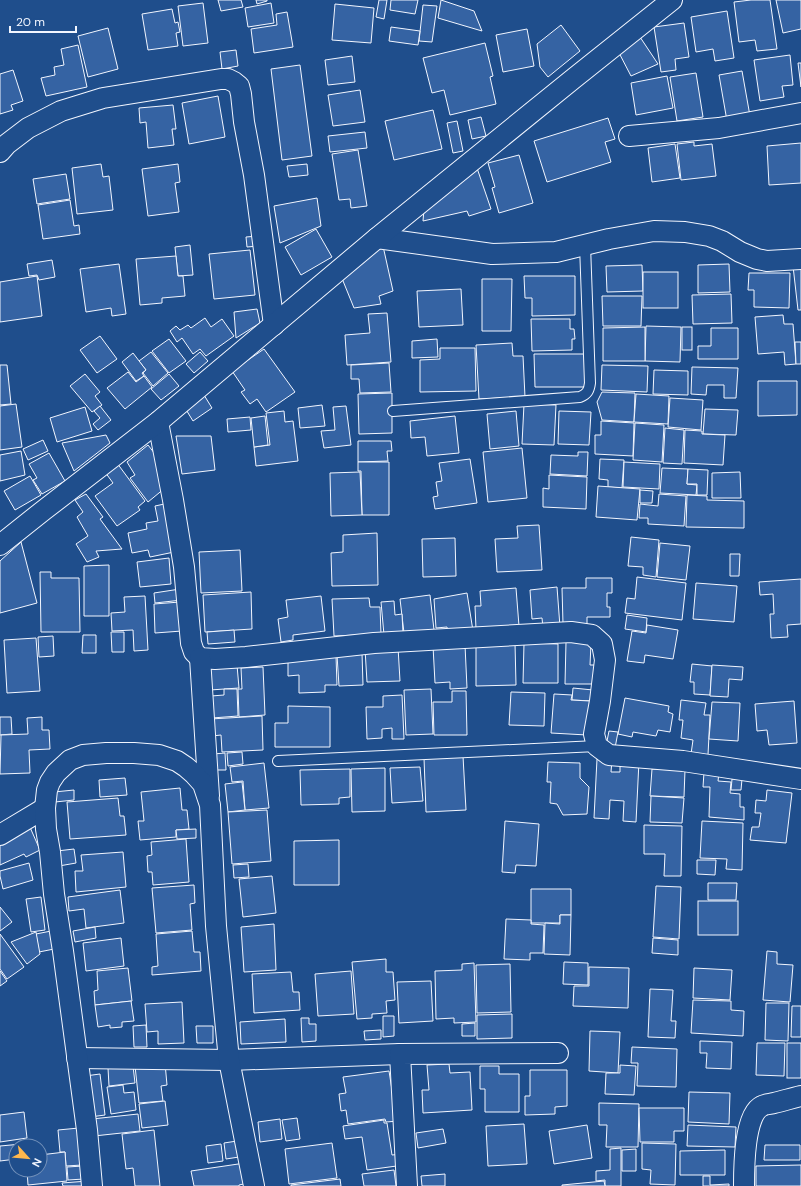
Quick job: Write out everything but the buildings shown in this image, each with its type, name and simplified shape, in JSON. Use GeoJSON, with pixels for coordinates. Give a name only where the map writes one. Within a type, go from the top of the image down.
{"type":"FeatureCollection","features":[{"type":"Feature","properties":{"kind":"street"},"geometry":{"type":"LineString","coordinates":[[0,545],[158,422],[377,238],[672,0]]}},
{"type":"Feature","properties":{"kind":"street"},"geometry":{"type":"LineString","coordinates":[[0,152],[7,144],[28,128],[61,110],[103,98],[221,79],[228,79],[234,82],[239,86],[241,94],[244,122],[254,175],[274,325]]}},
{"type":"Feature","properties":{"kind":"street"},"geometry":{"type":"LineString","coordinates":[[629,136],[719,128],[801,113]]}},
{"type":"Feature","properties":{"kind":"street"},"geometry":{"type":"LineString","coordinates":[[377,238],[492,254],[556,252],[609,239],[654,231],[684,232],[709,236],[757,259],[801,259]]}},
{"type":"Feature","properties":{"kind":"street"},"geometry":{"type":"LineString","coordinates":[[158,422],[184,567],[191,643],[194,652],[200,658],[210,805],[216,926],[229,1060],[254,1186]]}},
{"type":"Feature","properties":{"kind":"street"},"geometry":{"type":"LineString","coordinates":[[200,658],[215,659],[246,657],[382,643],[572,632],[592,635],[602,644],[605,660],[594,734],[597,746],[609,755],[682,761],[801,779]]}},
{"type":"Feature","properties":{"kind":"street"},"geometry":{"type":"LineString","coordinates":[[92,1186],[77,1058],[54,894],[44,808],[47,790],[50,782],[62,767],[70,760],[84,755],[134,753],[160,755],[177,761],[194,774],[203,784],[210,805]]}},
{"type":"Feature","properties":{"kind":"street"},"geometry":{"type":"LineString","coordinates":[[0,834],[44,808]]}},
{"type":"Feature","properties":{"kind":"street"},"geometry":{"type":"LineString","coordinates":[[77,1058],[229,1060],[400,1054],[558,1053]]}},
{"type":"Feature","properties":{"kind":"street"},"geometry":{"type":"LineString","coordinates":[[400,1054],[407,1186]]}},
{"type":"Feature","properties":{"kind":"street"},"geometry":{"type":"LineString","coordinates":[[744,1186],[744,1162],[747,1139],[755,1112],[761,1106],[801,1096]]}},
{"type":"Feature","properties":{"kind":"lane"},"geometry":{"type":"LineString","coordinates":[[393,411],[580,397],[586,394],[589,390],[590,383],[585,245]]}},
{"type":"Feature","properties":{"kind":"lane"},"geometry":{"type":"LineString","coordinates":[[278,761],[597,746]]}}]}
